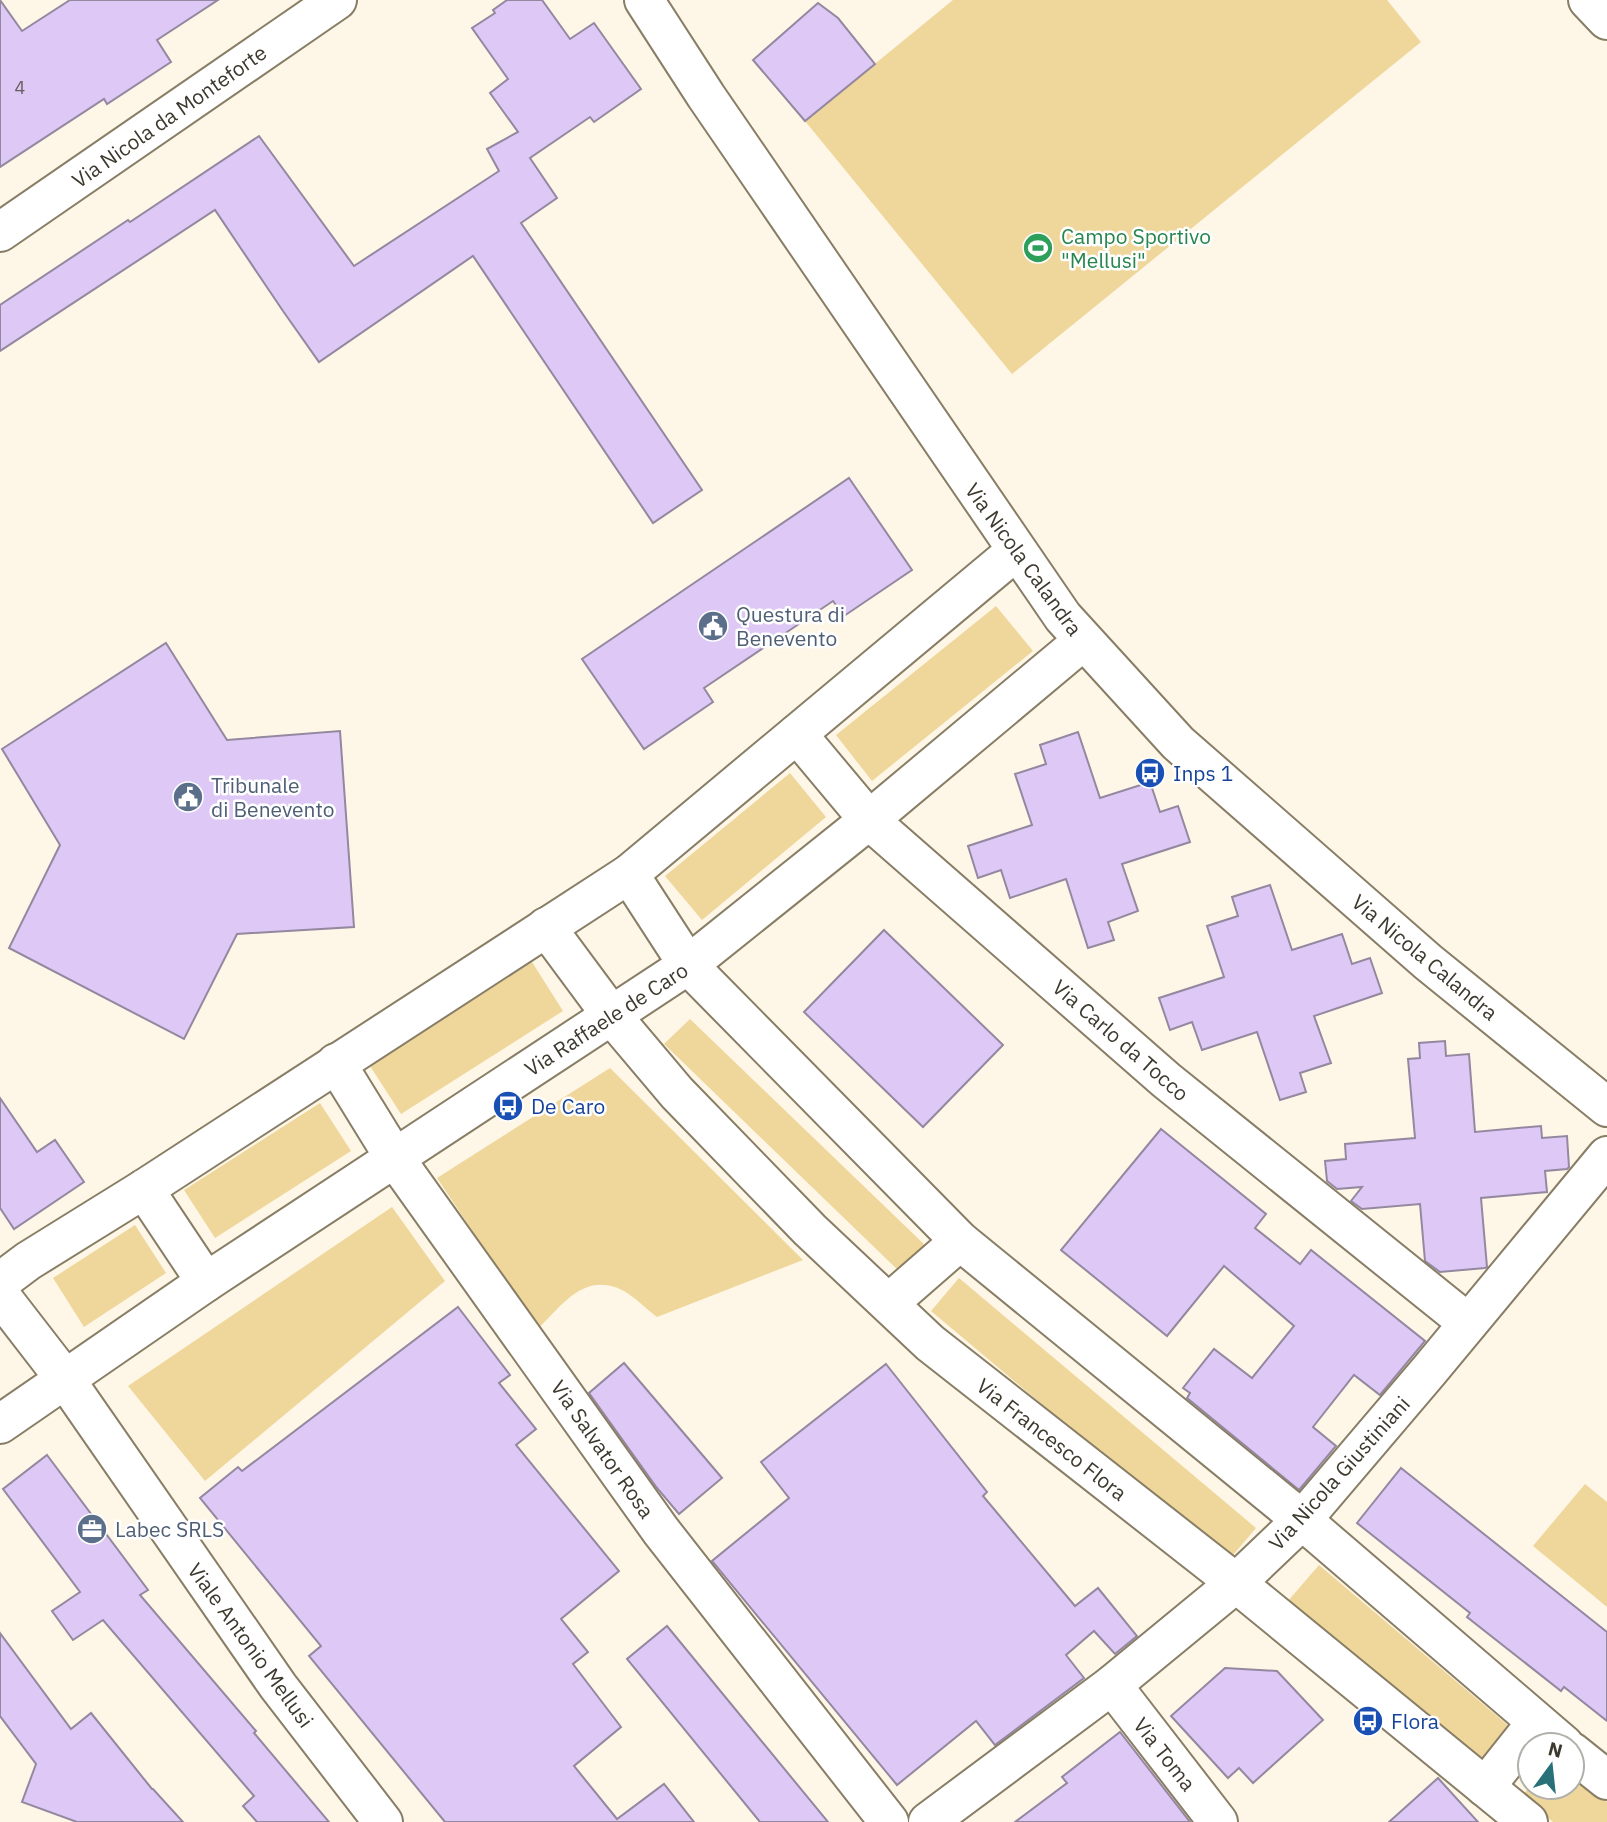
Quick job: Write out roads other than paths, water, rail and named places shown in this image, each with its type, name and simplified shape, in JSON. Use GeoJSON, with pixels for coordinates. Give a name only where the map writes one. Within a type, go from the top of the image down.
{"type":"FeatureCollection","features":[{"type":"Feature","properties":{"kind":"street","name":"Via Nicola da Monteforte"},"geometry":{"type":"LineString","coordinates":[[0,232],[337,0]]}},
{"type":"Feature","properties":{"kind":"street","name":"Via Nicola Calandra"},"geometry":{"type":"LineString","coordinates":[[644,0],[706,96],[1016,551],[1083,641],[1178,743],[1429,962],[1607,1107]]}},
{"type":"Feature","properties":{"kind":"street"},"geometry":{"type":"LineString","coordinates":[[1588,0],[1607,20]]}},
{"type":"Feature","properties":{"kind":"street"},"geometry":{"type":"LineString","coordinates":[[0,1282],[28,1261],[144,1189],[629,874],[1016,551]]}},
{"type":"Feature","properties":{"kind":"street","name":"Via Raffaele de Caro"},"geometry":{"type":"LineString","coordinates":[[0,1424],[206,1282],[688,965],[869,821],[1083,641]]}},
{"type":"Feature","properties":{"kind":"street","name":"Via Carlo da Tocco"},"geometry":{"type":"LineString","coordinates":[[797,734],[869,821],[1166,1080],[1468,1323]]}},
{"type":"Feature","properties":{"kind":"street"},"geometry":{"type":"LineString","coordinates":[[629,874],[688,965],[960,1241],[1302,1520],[1547,1731]]}},
{"type":"Feature","properties":{"kind":"street","name":"Via Francesco Flora"},"geometry":{"type":"LineString","coordinates":[[546,927],[612,1016],[686,1103],[810,1230],[930,1343],[1236,1583],[1528,1822]]}},
{"type":"Feature","properties":{"kind":"street","name":"Via Salvator Rosa"},"geometry":{"type":"LineString","coordinates":[[337,1063],[394,1157],[661,1531],[889,1822]]}},
{"type":"Feature","properties":{"kind":"street","name":"Via Nicola Giustiniani"},"geometry":{"type":"LineString","coordinates":[[928,1822],[1112,1685],[1236,1583],[1302,1520],[1607,1156]]}},
{"type":"Feature","properties":{"kind":"street"},"geometry":{"type":"LineString","coordinates":[[144,1189],[206,1282]]}},
{"type":"Feature","properties":{"kind":"street"},"geometry":{"type":"LineString","coordinates":[[889,1303],[960,1241]]}},
{"type":"Feature","properties":{"kind":"street","name":"Viale Antonio Mellusi"},"geometry":{"type":"LineString","coordinates":[[0,1295],[65,1379],[278,1686],[383,1822]]}},
{"type":"Feature","properties":{"kind":"street","name":"Via Toma"},"geometry":{"type":"LineString","coordinates":[[1112,1685],[1218,1822]]}},
{"type":"Feature","properties":{"kind":"street"},"geometry":{"type":"LineString","coordinates":[[1485,1787],[1516,1762]]}},
{"type":"Feature","properties":{"kind":"street"},"geometry":{"type":"LineString","coordinates":[[1586,1763],[1607,1780]]}},
{"type":"Feature","properties":{"kind":"place","name":"Campo Sportivo \"Mellusi\""},"geometry":{"type":"Point","coordinates":[1038,248]}},
{"type":"Feature","properties":{"kind":"place","name":"Questura di Benevento"},"geometry":{"type":"Point","coordinates":[713,626]}},
{"type":"Feature","properties":{"kind":"place","name":"Inps 1"},"geometry":{"type":"Point","coordinates":[1150,773]}},
{"type":"Feature","properties":{"kind":"place","name":"Tribunale di Benevento"},"geometry":{"type":"Point","coordinates":[188,797]}},
{"type":"Feature","properties":{"kind":"place","name":"De Caro"},"geometry":{"type":"Point","coordinates":[508,1106]}},
{"type":"Feature","properties":{"kind":"place","name":"Labec SRLS"},"geometry":{"type":"Point","coordinates":[92,1529]}},
{"type":"Feature","properties":{"kind":"place","name":"Flora"},"geometry":{"type":"Point","coordinates":[1368,1721]}}]}
